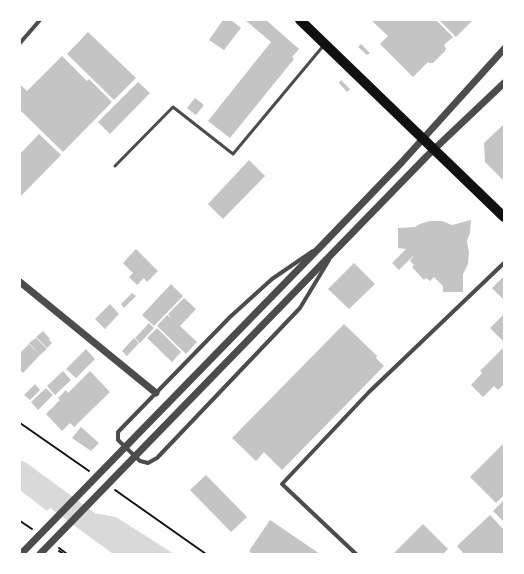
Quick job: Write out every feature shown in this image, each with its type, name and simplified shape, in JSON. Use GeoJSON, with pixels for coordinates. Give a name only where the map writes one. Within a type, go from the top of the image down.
{"type":"FeatureCollection","features":[{"type":"Feature","properties":{"kind":"highway"},"geometry":{"type":"LineString","coordinates":[[300,20],[504,217]]}},
{"type":"Feature","properties":{"kind":"street"},"geometry":{"type":"LineString","coordinates":[[20,43],[40,20]]}},
{"type":"Feature","properties":{"kind":"street"},"geometry":{"type":"LineString","coordinates":[[21,554],[324,243],[423,139],[504,49]]}},
{"type":"Feature","properties":{"kind":"street"},"geometry":{"type":"LineString","coordinates":[[40,554],[434,150],[504,83]]}},
{"type":"Feature","properties":{"kind":"street"},"geometry":{"type":"LineString","coordinates":[[324,243],[272,279],[230,317],[118,432],[118,440],[140,461],[148,462],[157,458],[300,308],[334,253]]}},
{"type":"Feature","properties":{"kind":"street"},"geometry":{"type":"LineString","coordinates":[[356,554],[282,484],[369,392],[504,263]]}},
{"type":"Feature","properties":{"kind":"street"},"geometry":{"type":"LineString","coordinates":[[20,282],[156,393]]}},
{"type":"Feature","properties":{"kind":"lane"},"geometry":{"type":"LineString","coordinates":[[115,166],[173,107],[233,154],[325,44]]}},
{"type":"Feature","properties":{"kind":"shaded area"},"geometry":{"type":"Polygon","coordinates":[[[20,470],[54,506],[116,517],[174,554],[141,554],[47,511],[20,490],[20,470]]]}},
{"type":"Feature","properties":{"kind":"pier"},"geometry":{"type":"Polygon","coordinates":[[[54,504],[98,512],[81,529],[46,512],[54,504]]]}},
{"type":"Feature","properties":{"kind":"building"},"geometry":{"type":"Polygon","coordinates":[[[223,20],[231,20],[241,28],[224,50],[209,40],[223,20]]]}},
{"type":"Feature","properties":{"kind":"building"},"geometry":{"type":"Polygon","coordinates":[[[245,20],[266,20],[299,49],[292,57],[294,59],[230,138],[208,121],[271,42],[245,20]]]}},
{"type":"Feature","properties":{"kind":"building"},"geometry":{"type":"Polygon","coordinates":[[[371,20],[436,20],[453,37],[444,45],[446,49],[445,51],[433,63],[428,62],[413,77],[380,44],[388,36],[371,20]]]}},
{"type":"Feature","properties":{"kind":"building"},"geometry":{"type":"Polygon","coordinates":[[[439,20],[473,20],[456,37],[439,20]]]}},
{"type":"Feature","properties":{"kind":"building"},"geometry":{"type":"Polygon","coordinates":[[[88,32],[136,78],[114,100],[67,54],[88,32]]]}},
{"type":"Feature","properties":{"kind":"building"},"geometry":{"type":"Polygon","coordinates":[[[361,44],[370,53],[367,55],[358,47],[361,44]]]}},
{"type":"Feature","properties":{"kind":"building"},"geometry":{"type":"Polygon","coordinates":[[[62,56],[87,81],[89,79],[112,102],[63,152],[20,110],[20,84],[27,91],[62,56]]]}},
{"type":"Feature","properties":{"kind":"building"},"geometry":{"type":"Polygon","coordinates":[[[341,80],[350,89],[347,92],[339,83],[341,80]]]}},
{"type":"Feature","properties":{"kind":"building"},"geometry":{"type":"Polygon","coordinates":[[[138,82],[150,93],[110,134],[98,122],[138,82]]]}},
{"type":"Feature","properties":{"kind":"building"},"geometry":{"type":"Polygon","coordinates":[[[195,98],[204,105],[196,115],[187,108],[195,98]]]}},
{"type":"Feature","properties":{"kind":"building"},"geometry":{"type":"Polygon","coordinates":[[[504,124],[504,181],[485,162],[484,143],[504,124]]]}},
{"type":"Feature","properties":{"kind":"building"},"geometry":{"type":"Polygon","coordinates":[[[39,134],[61,155],[20,197],[20,154],[39,134]]]}},
{"type":"Feature","properties":{"kind":"building"},"geometry":{"type":"Polygon","coordinates":[[[249,160],[265,176],[223,219],[208,204],[249,160]]]}},
{"type":"Feature","properties":{"kind":"building"},"geometry":{"type":"Polygon","coordinates":[[[471,220],[470,233],[467,241],[469,253],[468,264],[463,274],[463,292],[443,292],[443,286],[434,277],[430,281],[426,278],[424,280],[412,267],[414,265],[410,261],[413,256],[399,270],[392,263],[406,249],[398,248],[398,228],[415,227],[430,221],[442,221],[452,225],[471,220]]]}},
{"type":"Feature","properties":{"kind":"building"},"geometry":{"type":"Polygon","coordinates":[[[136,249],[158,271],[147,282],[144,278],[137,285],[129,277],[133,273],[123,263],[136,249]]]}},
{"type":"Feature","properties":{"kind":"building"},"geometry":{"type":"Polygon","coordinates":[[[354,263],[375,284],[349,309],[328,289],[354,263]]]}},
{"type":"Feature","properties":{"kind":"building"},"geometry":{"type":"Polygon","coordinates":[[[504,276],[504,300],[492,288],[504,276]]]}},
{"type":"Feature","properties":{"kind":"building"},"geometry":{"type":"Polygon","coordinates":[[[171,284],[183,296],[154,326],[142,315],[171,284]]]}},
{"type":"Feature","properties":{"kind":"building"},"geometry":{"type":"Polygon","coordinates":[[[132,293],[136,296],[124,308],[121,304],[132,293]]]}},
{"type":"Feature","properties":{"kind":"building"},"geometry":{"type":"Polygon","coordinates":[[[184,298],[196,309],[180,326],[197,342],[186,354],[157,326],[167,315],[171,318],[168,314],[184,298]]]}},
{"type":"Feature","properties":{"kind":"building"},"geometry":{"type":"Polygon","coordinates":[[[110,304],[119,314],[105,329],[95,319],[110,304]]]}},
{"type":"Feature","properties":{"kind":"building"},"geometry":{"type":"Polygon","coordinates":[[[504,314],[504,342],[490,328],[504,314]]]}},
{"type":"Feature","properties":{"kind":"building"},"geometry":{"type":"Polygon","coordinates":[[[149,323],[154,328],[140,343],[135,338],[149,323]]]}},
{"type":"Feature","properties":{"kind":"building"},"geometry":{"type":"Polygon","coordinates":[[[344,324],[377,356],[376,358],[384,366],[282,470],[264,452],[256,461],[232,438],[344,324]]]}},
{"type":"Feature","properties":{"kind":"building"},"geometry":{"type":"Polygon","coordinates":[[[157,328],[181,352],[172,362],[147,338],[157,328]]]}},
{"type":"Feature","properties":{"kind":"building"},"geometry":{"type":"Polygon","coordinates":[[[43,331],[52,343],[47,348],[36,337],[43,331]]]}},
{"type":"Feature","properties":{"kind":"building"},"geometry":{"type":"Polygon","coordinates":[[[36,338],[47,349],[40,355],[29,343],[36,338]]]}},
{"type":"Feature","properties":{"kind":"building"},"geometry":{"type":"Polygon","coordinates":[[[134,338],[139,343],[127,356],[122,351],[134,338]]]}},
{"type":"Feature","properties":{"kind":"building"},"geometry":{"type":"Polygon","coordinates":[[[29,344],[40,355],[23,373],[20,370],[20,353],[29,344]]]}},
{"type":"Feature","properties":{"kind":"building"},"geometry":{"type":"Polygon","coordinates":[[[504,347],[504,384],[498,390],[494,386],[483,397],[471,385],[482,373],[480,371],[504,347]]]}},
{"type":"Feature","properties":{"kind":"building"},"geometry":{"type":"Polygon","coordinates":[[[86,349],[95,359],[76,378],[66,369],[86,349]]]}},
{"type":"Feature","properties":{"kind":"building"},"geometry":{"type":"Polygon","coordinates":[[[63,371],[71,380],[55,395],[47,386],[63,371]]]}},
{"type":"Feature","properties":{"kind":"building"},"geometry":{"type":"Polygon","coordinates":[[[90,371],[110,392],[74,427],[70,423],[62,431],[46,414],[60,400],[58,398],[66,390],[68,393],[90,371]]]}},
{"type":"Feature","properties":{"kind":"building"},"geometry":{"type":"Polygon","coordinates":[[[35,384],[40,390],[30,400],[24,395],[35,384]]]}},
{"type":"Feature","properties":{"kind":"building"},"geometry":{"type":"Polygon","coordinates":[[[46,388],[53,395],[38,410],[31,402],[46,388]]]}},
{"type":"Feature","properties":{"kind":"building"},"geometry":{"type":"Polygon","coordinates":[[[81,427],[99,443],[91,451],[72,438],[81,427]]]}},
{"type":"Feature","properties":{"kind":"building"},"geometry":{"type":"Polygon","coordinates":[[[504,443],[504,495],[496,503],[470,477],[504,443]]]}},
{"type":"Feature","properties":{"kind":"building"},"geometry":{"type":"Polygon","coordinates":[[[206,475],[247,517],[231,532],[190,490],[206,475]]]}},
{"type":"Feature","properties":{"kind":"building"},"geometry":{"type":"Polygon","coordinates":[[[504,500],[504,522],[493,511],[504,500]]]}},
{"type":"Feature","properties":{"kind":"building"},"geometry":{"type":"Polygon","coordinates":[[[490,515],[504,530],[504,554],[464,554],[457,546],[490,515]]]}},
{"type":"Feature","properties":{"kind":"building"},"geometry":{"type":"Polygon","coordinates":[[[270,520],[320,554],[252,554],[249,551],[270,520]]]}},
{"type":"Feature","properties":{"kind":"building"},"geometry":{"type":"Polygon","coordinates":[[[423,524],[448,549],[443,554],[393,554],[423,524]]]}},
{"type":"Feature","properties":{"kind":"waterway"},"geometry":{"type":"LineString","coordinates":[[20,472],[132,554]]}}]}
